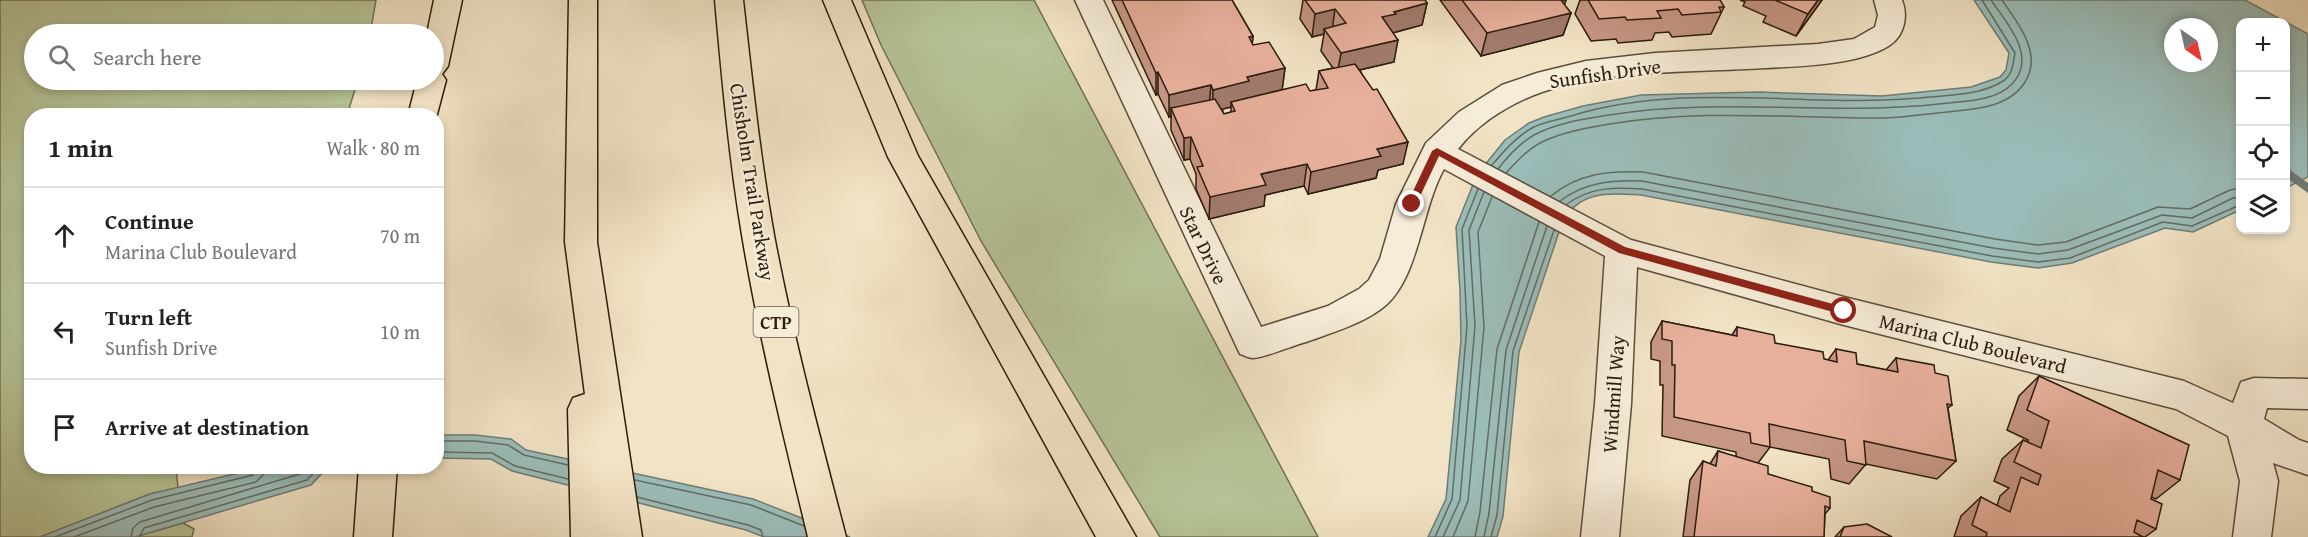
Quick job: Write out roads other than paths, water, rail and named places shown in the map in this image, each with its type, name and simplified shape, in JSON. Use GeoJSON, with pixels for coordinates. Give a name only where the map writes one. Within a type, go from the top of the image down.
{"type":"FeatureCollection","features":[{"type":"Feature","properties":{"kind":"highway"},"geometry":{"type":"LineString","coordinates":[[443,24],[448,0]]}},
{"type":"Feature","properties":{"kind":"highway"},"geometry":{"type":"LineString","coordinates":[[583,0],[581,242],[590,537]]}},
{"type":"Feature","properties":{"kind":"highway","name":"Chisholm Trail Parkway"},"geometry":{"type":"LineString","coordinates":[[729,0],[740,104],[758,234],[792,399],[827,537]]}},
{"type":"Feature","properties":{"kind":"highway"},"geometry":{"type":"LineString","coordinates":[[837,0],[903,157],[1117,537]]}},
{"type":"Feature","properties":{"kind":"highway"},"geometry":{"type":"LineString","coordinates":[[425,108],[429,90]]}},
{"type":"Feature","properties":{"kind":"highway"},"geometry":{"type":"LineString","coordinates":[[581,242],[623,537]]}},
{"type":"Feature","properties":{"kind":"highway"},"geometry":{"type":"LineString","coordinates":[[373,537],[377,474]]}},
{"type":"Feature","properties":{"kind":"lane","name":"Star Drive"},"geometry":{"type":"LineString","coordinates":[[1089,0],[1252,344],[1346,313],[1366,303],[1381,289],[1391,272]]}},
{"type":"Feature","properties":{"kind":"lane","name":"Sunfish Drive"},"geometry":{"type":"LineString","coordinates":[[1391,272],[1412,204],[1450,158],[1457,129],[1504,96],[1530,84],[1564,75],[1641,65],[1810,55],[1867,44],[1882,37],[1889,27],[1892,14],[1888,0]]}},
{"type":"Feature","properties":{"kind":"lane","name":"Marina Club Boulevard"},"geometry":{"type":"LineString","coordinates":[[1450,158],[1622,250],[1844,311],[2184,396],[2244,426],[2290,454],[2308,459]]}},
{"type":"Feature","properties":{"kind":"lane","name":"Windmill Way"},"geometry":{"type":"LineString","coordinates":[[1600,537],[1613,404],[1622,250]]}},
{"type":"Feature","properties":{"kind":"lane"},"geometry":{"type":"LineString","coordinates":[[2252,537],[2259,482],[2244,426],[2254,393],[2308,394]]}},
{"type":"Feature","properties":{"kind":"water"},"geometry":{"type":"Polygon","coordinates":[[[1974,0],[2245,0],[2279,18],[2236,18],[2236,212],[2193,232],[2165,228],[2072,263],[2038,268],[1991,262],[1641,195],[1606,194],[1577,204],[1562,223],[1519,352],[1503,516],[1497,537],[1428,537],[1446,499],[1461,340],[1456,227],[1474,182],[1505,140],[1529,123],[1544,117],[1583,106],[1641,95],[1758,92],[1882,96],[1971,87],[2000,77],[2006,70],[2009,53],[1974,0]]]}},
{"type":"Feature","properties":{"kind":"water"},"geometry":{"type":"Polygon","coordinates":[[[2290,24],[2308,34],[2308,177],[2290,186],[2290,24]]]}},
{"type":"Feature","properties":{"kind":"water"},"geometry":{"type":"Polygon","coordinates":[[[444,435],[475,435],[511,439],[526,450],[753,499],[850,537],[764,537],[746,530],[512,471],[491,459],[444,458],[444,435]]]}},
{"type":"Feature","properties":{"kind":"water"},"geometry":{"type":"Polygon","coordinates":[[[234,474],[321,474],[311,485],[135,537],[40,537],[150,494],[234,474]]]}},
{"type":"Feature","properties":{"kind":"waterway"},"geometry":{"type":"LineString","coordinates":[[2290,174],[2308,189]]}}]}
